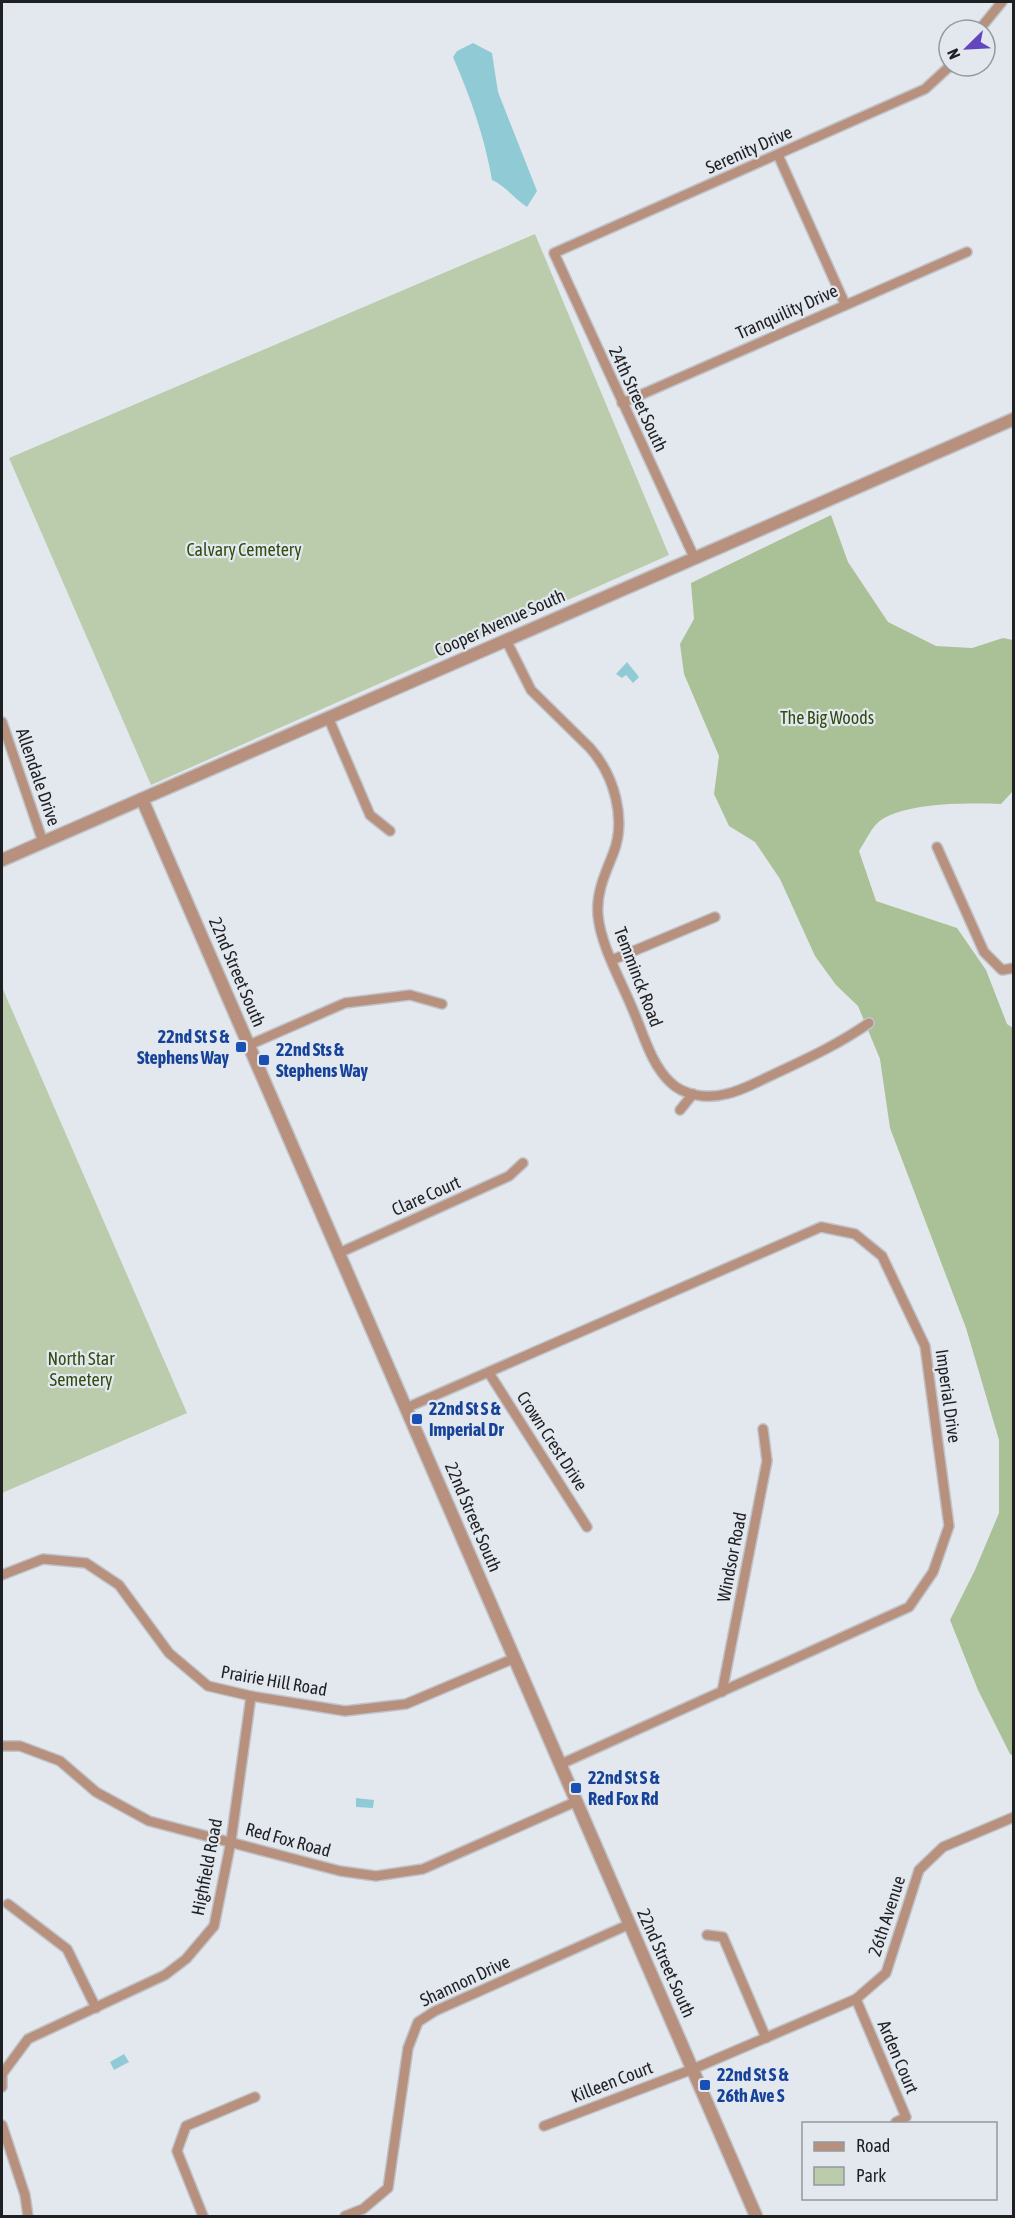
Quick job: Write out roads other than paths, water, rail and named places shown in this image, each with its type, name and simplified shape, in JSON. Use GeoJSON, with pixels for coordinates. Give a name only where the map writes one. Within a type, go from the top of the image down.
{"type":"FeatureCollection","features":[{"type":"Feature","properties":{"kind":"street"},"geometry":{"type":"LineString","coordinates":[[989,18],[1002,2]]}},
{"type":"Feature","properties":{"kind":"street","name":"Serenity Drive"},"geometry":{"type":"LineString","coordinates":[[554,253],[926,89],[937,78]]}},
{"type":"Feature","properties":{"kind":"street"},"geometry":{"type":"LineString","coordinates":[[778,155],[844,304]]}},
{"type":"Feature","properties":{"kind":"street","name":"Tranquility Drive"},"geometry":{"type":"LineString","coordinates":[[622,403],[967,252]]}},
{"type":"Feature","properties":{"kind":"street","name":"24th Street South"},"geometry":{"type":"LineString","coordinates":[[554,253],[694,558]]}},
{"type":"Feature","properties":{"kind":"street","name":"Cooper Avenue South"},"geometry":{"type":"LineString","coordinates":[[2,860],[1013,420]]}},
{"type":"Feature","properties":{"kind":"street","name":"Temminck Road"},"geometry":{"type":"LineString","coordinates":[[506,640],[531,690],[590,747],[599,758],[612,784],[618,825],[614,852],[600,886],[598,916],[612,960],[658,1066],[670,1082],[680,1090],[693,1094]]}},
{"type":"Feature","properties":{"kind":"street"},"geometry":{"type":"LineString","coordinates":[[328,717],[370,815],[390,831]]}},
{"type":"Feature","properties":{"kind":"street","name":"Allendale Drive"},"geometry":{"type":"LineString","coordinates":[[2,722],[43,842]]}},
{"type":"Feature","properties":{"kind":"street","name":"22nd Street South"},"geometry":{"type":"LineString","coordinates":[[142,799],[756,2217]]}},
{"type":"Feature","properties":{"kind":"street"},"geometry":{"type":"LineString","coordinates":[[937,847],[984,952],[993,963],[1010,969]]}},
{"type":"Feature","properties":{"kind":"street"},"geometry":{"type":"LineString","coordinates":[[612,960],[715,917]]}},
{"type":"Feature","properties":{"kind":"street"},"geometry":{"type":"LineString","coordinates":[[249,1045],[345,1004],[410,995],[442,1004]]}},
{"type":"Feature","properties":{"kind":"street"},"geometry":{"type":"LineString","coordinates":[[680,1110],[693,1094],[708,1096],[736,1091],[834,1047],[869,1023]]}},
{"type":"Feature","properties":{"kind":"street","name":"Clare Court"},"geometry":{"type":"LineString","coordinates":[[339,1253],[509,1176],[523,1162]]}},
{"type":"Feature","properties":{"kind":"street","name":"Imperial Drive"},"geometry":{"type":"LineString","coordinates":[[406,1408],[820,1227],[855,1234],[882,1256],[925,1346],[950,1526],[933,1572],[909,1607],[561,1764]]}},
{"type":"Feature","properties":{"kind":"street","name":"Crown Crest Drive"},"geometry":{"type":"LineString","coordinates":[[489,1373],[587,1527]]}},
{"type":"Feature","properties":{"kind":"street","name":"Windsor Road"},"geometry":{"type":"LineString","coordinates":[[723,1692],[767,1461],[763,1429]]}},
{"type":"Feature","properties":{"kind":"street","name":"Prairie Hill Road"},"geometry":{"type":"LineString","coordinates":[[2,1575],[43,1559],[86,1563],[119,1586],[169,1653],[208,1686],[250,1696],[345,1711],[406,1704],[515,1659]]}},
{"type":"Feature","properties":{"kind":"street","name":"Highfield Road"},"geometry":{"type":"LineString","coordinates":[[2,2074],[28,2039],[165,1975],[186,1959],[214,1926],[231,1841],[250,1696]]}},
{"type":"Feature","properties":{"kind":"street","name":"Red Fox Road"},"geometry":{"type":"LineString","coordinates":[[2,1746],[20,1746],[60,1761],[96,1792],[149,1821],[340,1871],[376,1876],[423,1869],[575,1802]]}},
{"type":"Feature","properties":{"kind":"street","name":"26th Avenue"},"geometry":{"type":"LineString","coordinates":[[693,2069],[856,1999],[886,1974],[919,1870],[943,1847],[1014,1817]]}},
{"type":"Feature","properties":{"kind":"street"},"geometry":{"type":"LineString","coordinates":[[8,1904],[67,1948],[96,2008]]}},
{"type":"Feature","properties":{"kind":"street","name":"Shannon Drive"},"geometry":{"type":"LineString","coordinates":[[345,2217],[363,2209],[388,2187],[408,2048],[418,2022],[435,2011],[630,1924]]}},
{"type":"Feature","properties":{"kind":"street"},"geometry":{"type":"LineString","coordinates":[[707,1935],[723,1937],[766,2038]]}},
{"type":"Feature","properties":{"kind":"street","name":"Arden Court"},"geometry":{"type":"LineString","coordinates":[[856,1999],[906,2117],[896,2122]]}},
{"type":"Feature","properties":{"kind":"street","name":"Killeen Court"},"geometry":{"type":"LineString","coordinates":[[544,2126],[693,2069]]}},
{"type":"Feature","properties":{"kind":"street"},"geometry":{"type":"LineString","coordinates":[[2,2074],[2,2087]]}},
{"type":"Feature","properties":{"kind":"street"},"geometry":{"type":"LineString","coordinates":[[202,2217],[177,2151],[186,2126],[255,2097]]}},
{"type":"Feature","properties":{"kind":"street"},"geometry":{"type":"LineString","coordinates":[[2,2125],[22,2186],[28,2217]]}},
{"type":"Feature","properties":{"kind":"street"},"geometry":{"type":"LineString","coordinates":[[363,2209],[371,2217]]}},
{"type":"Feature","properties":{"kind":"water"},"geometry":{"type":"Polygon","coordinates":[[[473,43],[492,53],[498,92],[537,191],[527,207],[492,180],[476,117],[453,57],[457,51],[473,43]]]}},
{"type":"Feature","properties":{"kind":"water"},"geometry":{"type":"Polygon","coordinates":[[[627,662],[639,677],[633,683],[626,675],[622,678],[616,674],[627,662]]]}},
{"type":"Feature","properties":{"kind":"water"},"geometry":{"type":"Polygon","coordinates":[[[356,1798],[374,1800],[373,1808],[356,1807],[356,1798]]]}},
{"type":"Feature","properties":{"kind":"water"},"geometry":{"type":"Polygon","coordinates":[[[124,2054],[129,2062],[114,2070],[110,2062],[124,2054]]]}},
{"type":"Feature","properties":{"kind":"place","name":"22nd St S & Stephens Way"},"geometry":{"type":"Point","coordinates":[241,1047]}},
{"type":"Feature","properties":{"kind":"place","name":"22nd Sts & Stephens Way"},"geometry":{"type":"Point","coordinates":[264,1060]}},
{"type":"Feature","properties":{"kind":"place","name":"22nd St S & Imperial Dr"},"geometry":{"type":"Point","coordinates":[417,1419]}},
{"type":"Feature","properties":{"kind":"place","name":"22nd St S & Red Fox Rd"},"geometry":{"type":"Point","coordinates":[576,1788]}},
{"type":"Feature","properties":{"kind":"place","name":"22nd St S & 26th Ave S"},"geometry":{"type":"Point","coordinates":[705,2085]}},
{"type":"Feature","properties":{"kind":"park label","name":"Calvary Cemetery"},"geometry":{"type":"Point","coordinates":[244,550]}},
{"type":"Feature","properties":{"kind":"park label","name":"The Big Woods"},"geometry":{"type":"Point","coordinates":[827,718]}},
{"type":"Feature","properties":{"kind":"park label","name":"North Star Semetery"},"geometry":{"type":"Point","coordinates":[81,1369]}}]}
